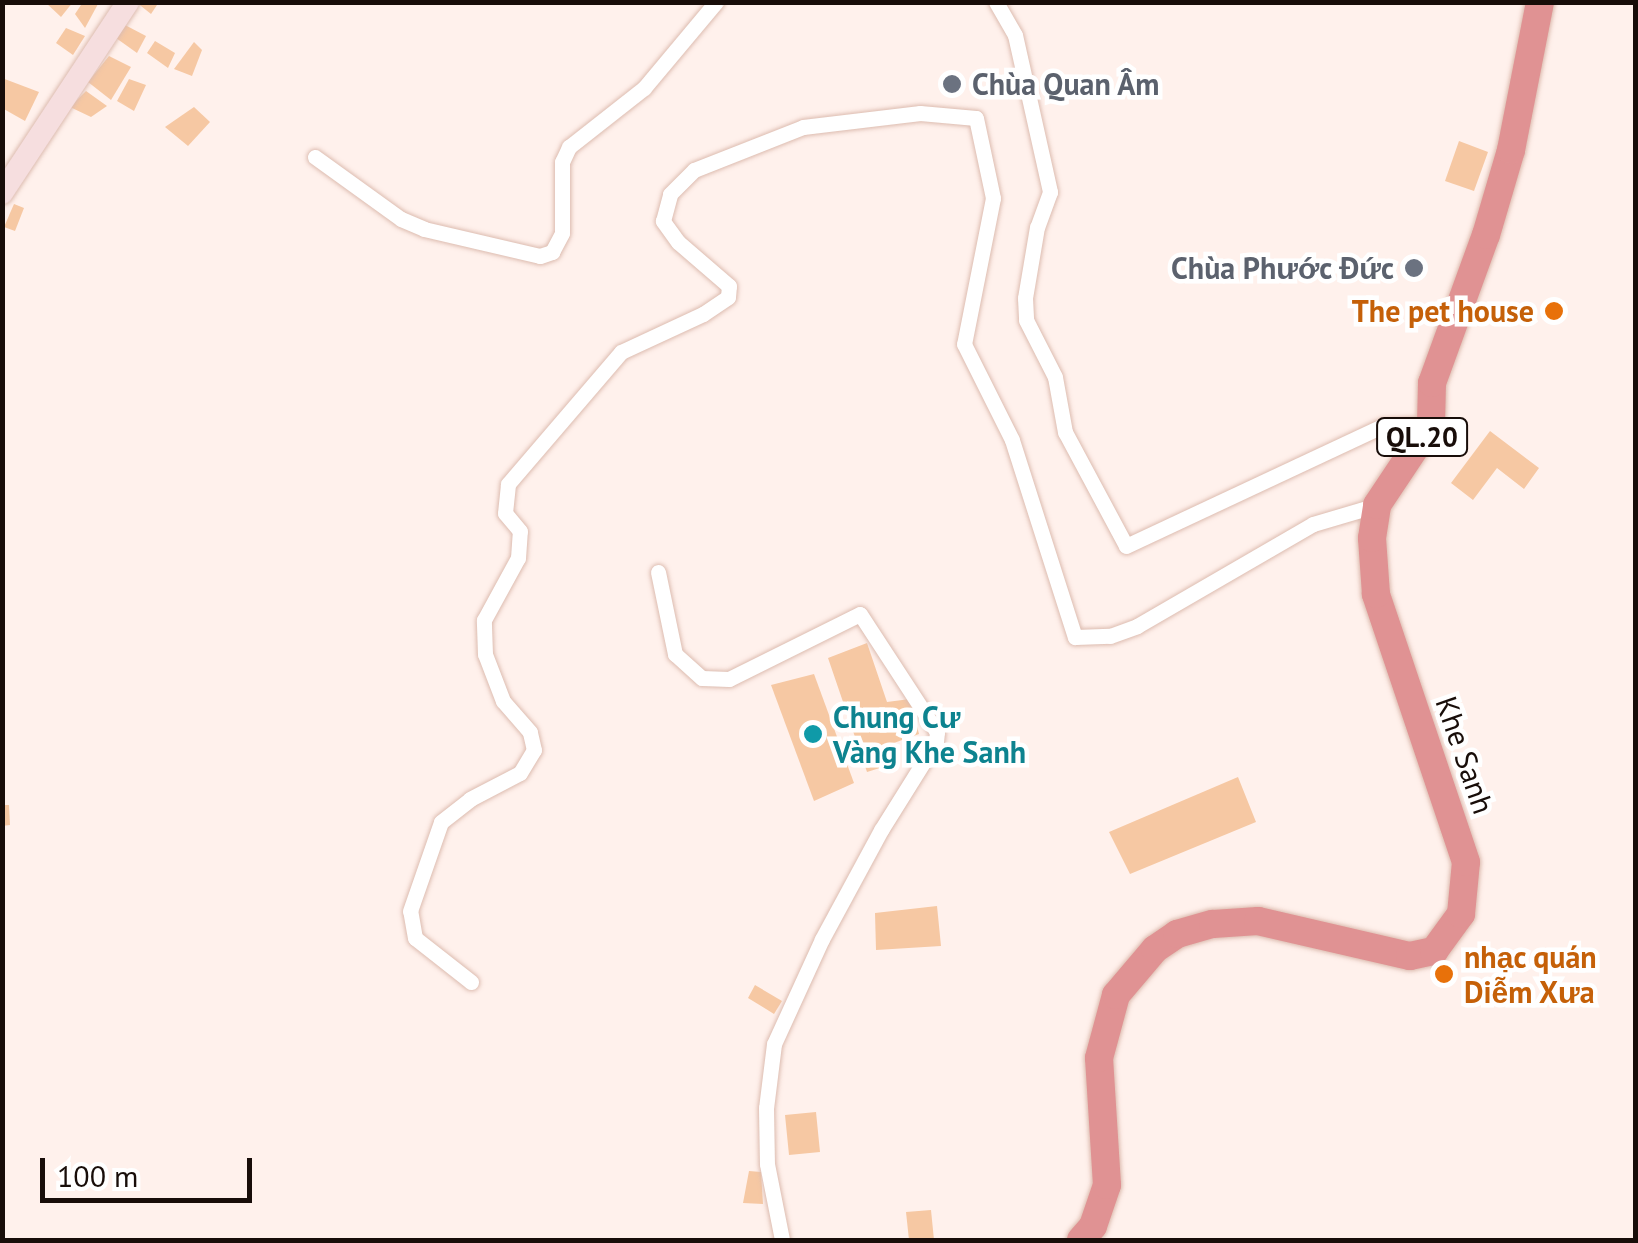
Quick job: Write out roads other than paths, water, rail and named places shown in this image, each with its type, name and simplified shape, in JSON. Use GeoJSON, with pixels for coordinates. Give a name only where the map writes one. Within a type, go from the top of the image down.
{"type":"FeatureCollection","features":[{"type":"Feature","properties":{"kind":"highway","name":"Khe Sanh"},"geometry":{"type":"LineString","coordinates":[[1081,1240],[1093,1226],[1107,1184],[1099,1058],[1116,995],[1155,949],[1178,934],[1213,924],[1258,921],[1410,956],[1434,951],[1461,914],[1466,862],[1376,594],[1372,538],[1378,505],[1431,424],[1432,384],[1486,236],[1511,150],[1540,2]]}},
{"type":"Feature","properties":{"kind":"street"},"geometry":{"type":"LineString","coordinates":[[2,193],[128,2]]}},
{"type":"Feature","properties":{"kind":"street"},"geometry":{"type":"LineString","coordinates":[[316,157],[401,219],[424,229],[540,256],[552,252],[562,233],[562,162],[568,147],[644,88],[716,2]]}},
{"type":"Feature","properties":{"kind":"street"},"geometry":{"type":"LineString","coordinates":[[996,2],[1016,35],[1050,192],[1037,227],[1024,298],[1026,320],[1056,377],[1065,432],[1126,546],[1382,426],[1431,424]]}},
{"type":"Feature","properties":{"kind":"street"},"geometry":{"type":"LineString","coordinates":[[472,982],[415,938],[410,911],[414,888],[436,845],[440,822],[470,799],[520,773],[534,750],[530,732],[503,701],[485,654],[484,620],[518,558],[520,530],[505,513],[508,484],[622,352],[703,314],[728,297],[730,286],[678,242],[664,221],[663,208],[670,194],[694,170],[803,128],[920,113],[976,118],[993,198],[964,344],[1012,440],[1076,637],[1110,636],[1138,626],[1313,524],[1378,505]]}},
{"type":"Feature","properties":{"kind":"street"},"geometry":{"type":"LineString","coordinates":[[658,572],[675,654],[702,678],[729,679],[860,614],[937,732],[936,742],[881,830],[822,939],[774,1044],[766,1108],[768,1164],[782,1240]]}},
{"type":"Feature","properties":{"kind":"place","name":"Chùa Quan Âm"},"geometry":{"type":"Point","coordinates":[952,84]}},
{"type":"Feature","properties":{"kind":"place","name":"Chùa Phước Đức"},"geometry":{"type":"Point","coordinates":[1414,268]}},
{"type":"Feature","properties":{"kind":"place","name":"The pet house"},"geometry":{"type":"Point","coordinates":[1554,311]}},
{"type":"Feature","properties":{"kind":"place","name":"Chung Cư Vàng Khe Sanh"},"geometry":{"type":"Point","coordinates":[813,734]}},
{"type":"Feature","properties":{"kind":"place","name":"nhạc quán Diễm Xưa"},"geometry":{"type":"Point","coordinates":[1444,974]}}]}
